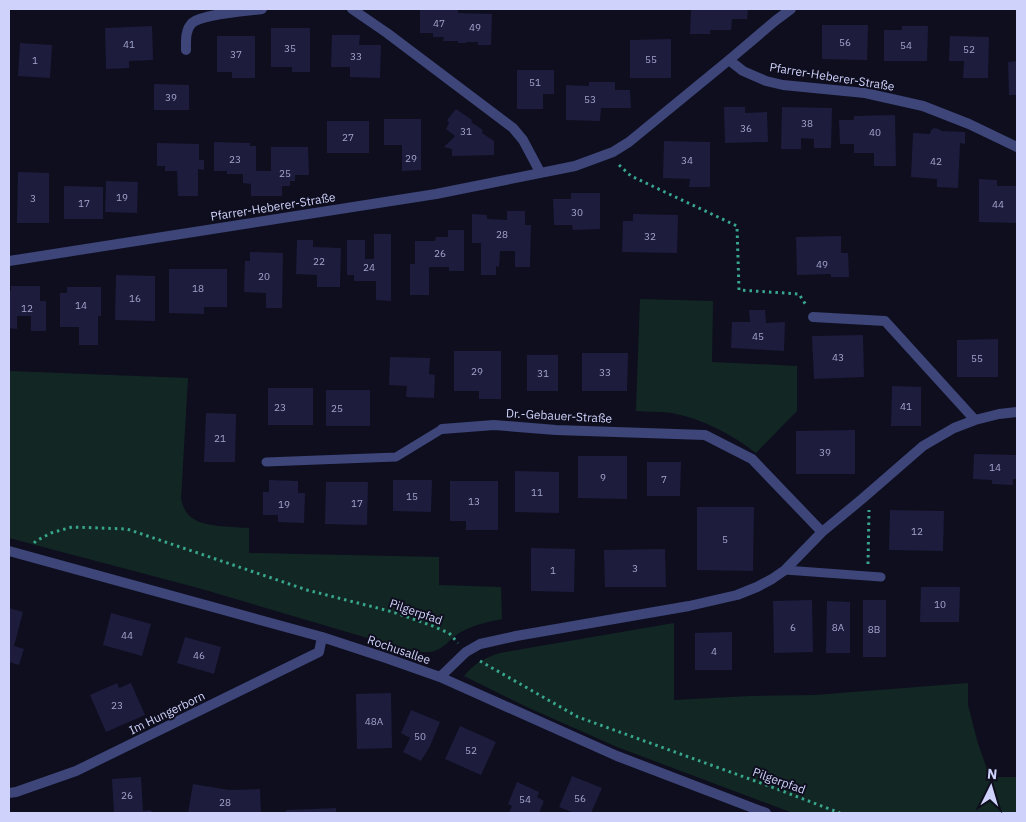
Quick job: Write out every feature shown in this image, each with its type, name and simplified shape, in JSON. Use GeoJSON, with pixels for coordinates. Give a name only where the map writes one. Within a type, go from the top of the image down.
{"type":"FeatureCollection","features":[{"type":"Feature","properties":{"kind":"street"},"geometry":{"type":"LineString","coordinates":[[186,50],[187,32],[192,23],[204,17],[262,9]]}},
{"type":"Feature","properties":{"kind":"street"},"geometry":{"type":"LineString","coordinates":[[352,9],[513,128],[523,140],[540,172]]}},
{"type":"Feature","properties":{"kind":"street","name":"Pfarrer-Heberer-Straße"},"geometry":{"type":"LineString","coordinates":[[9,261],[436,194],[575,166],[613,152],[629,142],[791,9]]}},
{"type":"Feature","properties":{"kind":"street","name":"Pfarrer-Heberer-Straße"},"geometry":{"type":"LineString","coordinates":[[729,60],[743,71],[766,81],[783,85],[865,93],[923,106],[969,124],[1017,147]]}},
{"type":"Feature","properties":{"kind":"street"},"geometry":{"type":"LineString","coordinates":[[813,317],[885,321],[975,420]]}},
{"type":"Feature","properties":{"kind":"street"},"geometry":{"type":"LineString","coordinates":[[440,677],[466,652],[480,644],[689,606],[738,595],[757,587],[784,570],[822,532],[922,446],[954,428],[975,420],[1017,412]]}},
{"type":"Feature","properties":{"kind":"street","name":"Dr.-Gebauer-Straße"},"geometry":{"type":"LineString","coordinates":[[442,429],[494,425],[556,430],[705,435],[752,459],[822,532]]}},
{"type":"Feature","properties":{"kind":"street","name":"Rochusallee"},"geometry":{"type":"LineString","coordinates":[[9,551],[322,637],[440,677],[617,756],[766,813]]}},
{"type":"Feature","properties":{"kind":"street","name":"Im Hungerborn"},"geometry":{"type":"LineString","coordinates":[[9,793],[76,771],[319,652],[322,637]]}},
{"type":"Feature","properties":{"kind":"lane","name":"Dr.-Gebauer-Straße"},"geometry":{"type":"LineString","coordinates":[[266,462],[396,457],[442,429]]}},
{"type":"Feature","properties":{"kind":"lane"},"geometry":{"type":"LineString","coordinates":[[784,570],[881,577]]}},
{"type":"Feature","properties":{"kind":"path"},"geometry":{"type":"LineString","coordinates":[[608,154],[631,176],[737,226],[739,290],[799,294],[813,317]]}},
{"type":"Feature","properties":{"kind":"path"},"geometry":{"type":"LineString","coordinates":[[868,576],[870,492]]}},
{"type":"Feature","properties":{"kind":"path","name":"Pilgerpfad"},"geometry":{"type":"LineString","coordinates":[[24,556],[36,541],[51,533],[72,527],[127,529],[307,590],[393,612],[449,633],[466,652],[578,717],[840,813]]}},
{"type":"Feature","properties":{"kind":"green space"},"geometry":{"type":"Polygon","coordinates":[[[640,299],[713,301],[712,362],[797,366],[797,411],[756,453],[727,434],[695,419],[672,413],[636,411],[640,299]]]}},
{"type":"Feature","properties":{"kind":"green space"},"geometry":{"type":"Polygon","coordinates":[[[9,371],[188,378],[181,499],[185,510],[191,517],[205,524],[249,528],[249,553],[439,557],[439,585],[501,587],[502,619],[466,630],[434,651],[417,651],[202,589],[9,538],[9,371]]]}},
{"type":"Feature","properties":{"kind":"green space"},"geometry":{"type":"Polygon","coordinates":[[[674,623],[674,700],[815,695],[968,683],[968,705],[978,744],[990,777],[1017,777],[1017,813],[793,813],[617,747],[529,708],[464,676],[480,661],[500,653],[674,623]]]}},
{"type":"Feature","properties":{"kind":"building"},"geometry":{"type":"Polygon","coordinates":[[[420,9],[458,9],[458,13],[492,14],[491,45],[478,45],[478,42],[458,43],[458,41],[443,41],[444,37],[433,37],[433,33],[420,33],[420,9]]]}},
{"type":"Feature","properties":{"kind":"building"},"geometry":{"type":"Polygon","coordinates":[[[691,9],[748,9],[747,19],[732,19],[731,30],[710,30],[710,34],[690,34],[691,9]]]}},
{"type":"Feature","properties":{"kind":"building"},"geometry":{"type":"Polygon","coordinates":[[[822,25],[868,25],[867,60],[822,59],[822,25]]]}},
{"type":"Feature","properties":{"kind":"building"},"geometry":{"type":"Polygon","coordinates":[[[152,26],[153,60],[129,61],[129,68],[106,69],[105,28],[152,26]]]}},
{"type":"Feature","properties":{"kind":"building"},"geometry":{"type":"Polygon","coordinates":[[[902,26],[928,26],[927,61],[884,61],[884,30],[902,30],[902,26]]]}},
{"type":"Feature","properties":{"kind":"building"},"geometry":{"type":"Polygon","coordinates":[[[271,28],[310,28],[310,72],[292,72],[292,67],[271,67],[271,28]]]}},
{"type":"Feature","properties":{"kind":"building"},"geometry":{"type":"Polygon","coordinates":[[[332,35],[360,35],[359,45],[381,45],[380,78],[350,77],[350,67],[331,67],[332,35]]]}},
{"type":"Feature","properties":{"kind":"building"},"geometry":{"type":"Polygon","coordinates":[[[217,36],[255,36],[255,78],[232,78],[232,72],[217,72],[217,36]]]}},
{"type":"Feature","properties":{"kind":"building"},"geometry":{"type":"Polygon","coordinates":[[[950,36],[989,37],[988,78],[963,78],[964,61],[949,61],[950,36]]]}},
{"type":"Feature","properties":{"kind":"building"},"geometry":{"type":"Polygon","coordinates":[[[671,39],[671,78],[630,78],[630,40],[671,39]]]}},
{"type":"Feature","properties":{"kind":"building"},"geometry":{"type":"Polygon","coordinates":[[[20,43],[52,45],[50,78],[18,76],[20,43]]]}},
{"type":"Feature","properties":{"kind":"building"},"geometry":{"type":"Polygon","coordinates":[[[1017,61],[1017,95],[1009,95],[1008,62],[1017,61]]]}},
{"type":"Feature","properties":{"kind":"building"},"geometry":{"type":"Polygon","coordinates":[[[517,70],[554,70],[554,94],[543,94],[543,109],[517,109],[517,70]]]}},
{"type":"Feature","properties":{"kind":"building"},"geometry":{"type":"Polygon","coordinates":[[[589,82],[615,82],[615,90],[630,90],[631,108],[601,108],[600,121],[566,120],[566,85],[589,86],[589,82]]]}},
{"type":"Feature","properties":{"kind":"building"},"geometry":{"type":"Polygon","coordinates":[[[154,84],[189,85],[189,110],[154,110],[154,84]]]}},
{"type":"Feature","properties":{"kind":"building"},"geometry":{"type":"Polygon","coordinates":[[[724,107],[745,107],[745,113],[767,112],[768,142],[725,143],[724,107]]]}},
{"type":"Feature","properties":{"kind":"building"},"geometry":{"type":"Polygon","coordinates":[[[782,107],[832,108],[831,148],[814,148],[814,139],[801,138],[801,149],[781,149],[782,107]]]}},
{"type":"Feature","properties":{"kind":"building"},"geometry":{"type":"Polygon","coordinates":[[[456,109],[472,120],[471,122],[483,130],[482,133],[494,141],[494,155],[452,156],[452,149],[444,147],[455,136],[446,129],[449,123],[447,120],[456,109]]]}},
{"type":"Feature","properties":{"kind":"building"},"geometry":{"type":"Polygon","coordinates":[[[895,115],[896,166],[874,166],[874,153],[854,153],[854,144],[840,144],[839,120],[854,120],[854,116],[895,115]]]}},
{"type":"Feature","properties":{"kind":"building"},"geometry":{"type":"Polygon","coordinates":[[[384,119],[421,119],[421,170],[402,171],[402,145],[384,145],[384,119]]]}},
{"type":"Feature","properties":{"kind":"building"},"geometry":{"type":"Polygon","coordinates":[[[327,121],[369,121],[369,153],[327,153],[327,121]]]}},
{"type":"Feature","properties":{"kind":"building"},"geometry":{"type":"Polygon","coordinates":[[[934,128],[941,131],[965,132],[965,144],[960,143],[958,188],[937,187],[937,179],[911,177],[913,133],[930,134],[934,128]]]}},
{"type":"Feature","properties":{"kind":"building"},"geometry":{"type":"Polygon","coordinates":[[[664,141],[710,142],[710,187],[689,187],[690,179],[663,178],[664,141]]]}},
{"type":"Feature","properties":{"kind":"building"},"geometry":{"type":"Polygon","coordinates":[[[214,142],[250,143],[250,146],[256,146],[256,171],[271,171],[271,147],[308,147],[309,175],[295,175],[295,181],[290,181],[290,186],[282,186],[282,196],[251,196],[251,184],[243,183],[243,174],[227,174],[227,171],[214,171],[214,142]]]}},
{"type":"Feature","properties":{"kind":"building"},"geometry":{"type":"Polygon","coordinates":[[[157,143],[199,144],[199,160],[204,160],[204,170],[198,169],[198,196],[178,196],[177,171],[165,171],[165,166],[157,166],[157,143]]]}},
{"type":"Feature","properties":{"kind":"building"},"geometry":{"type":"Polygon","coordinates":[[[18,172],[49,173],[49,223],[17,223],[18,172]]]}},
{"type":"Feature","properties":{"kind":"building"},"geometry":{"type":"Polygon","coordinates":[[[979,179],[997,180],[997,186],[1017,186],[1017,223],[979,222],[979,179]]]}},
{"type":"Feature","properties":{"kind":"building"},"geometry":{"type":"Polygon","coordinates":[[[106,181],[138,182],[137,213],[105,212],[106,181]]]}},
{"type":"Feature","properties":{"kind":"building"},"geometry":{"type":"Polygon","coordinates":[[[64,186],[103,187],[103,219],[64,219],[64,186]]]}},
{"type":"Feature","properties":{"kind":"building"},"geometry":{"type":"Polygon","coordinates":[[[571,193],[600,193],[600,229],[573,230],[572,225],[554,225],[553,199],[571,199],[571,193]]]}},
{"type":"Feature","properties":{"kind":"building"},"geometry":{"type":"Polygon","coordinates":[[[507,211],[525,211],[525,225],[531,225],[530,267],[515,267],[515,251],[500,251],[499,267],[496,266],[496,275],[481,275],[481,243],[472,243],[472,214],[487,215],[487,219],[507,220],[507,211]]]}},
{"type":"Feature","properties":{"kind":"building"},"geometry":{"type":"Polygon","coordinates":[[[633,214],[678,215],[677,253],[622,252],[623,221],[633,221],[633,214]]]}},
{"type":"Feature","properties":{"kind":"building"},"geometry":{"type":"Polygon","coordinates":[[[448,230],[464,230],[464,271],[449,271],[449,267],[429,267],[429,295],[410,295],[410,264],[415,264],[415,241],[435,241],[436,237],[448,237],[448,230]]]}},
{"type":"Feature","properties":{"kind":"building"},"geometry":{"type":"Polygon","coordinates":[[[374,234],[391,234],[391,301],[376,300],[376,281],[354,281],[354,275],[347,275],[347,240],[365,240],[365,259],[374,259],[374,234]]]}},
{"type":"Feature","properties":{"kind":"building"},"geometry":{"type":"Polygon","coordinates":[[[841,236],[841,253],[848,253],[849,277],[831,277],[831,274],[797,275],[796,237],[841,236]]]}},
{"type":"Feature","properties":{"kind":"building"},"geometry":{"type":"Polygon","coordinates":[[[297,240],[313,240],[313,247],[341,248],[340,287],[317,287],[317,275],[296,274],[297,240]]]}},
{"type":"Feature","properties":{"kind":"building"},"geometry":{"type":"Polygon","coordinates":[[[250,252],[283,253],[282,308],[266,308],[266,293],[244,292],[245,261],[250,261],[250,252]]]}},
{"type":"Feature","properties":{"kind":"building"},"geometry":{"type":"Polygon","coordinates":[[[169,269],[227,269],[227,307],[204,307],[204,314],[169,313],[169,269]]]}},
{"type":"Feature","properties":{"kind":"building"},"geometry":{"type":"Polygon","coordinates":[[[116,275],[155,276],[155,321],[115,320],[116,275]]]}},
{"type":"Feature","properties":{"kind":"building"},"geometry":{"type":"Polygon","coordinates":[[[11,286],[40,286],[40,301],[46,301],[46,331],[31,331],[31,316],[17,316],[17,329],[9,328],[9,291],[11,291],[11,286]]]}},
{"type":"Feature","properties":{"kind":"building"},"geometry":{"type":"Polygon","coordinates":[[[67,287],[101,287],[98,345],[79,345],[79,327],[60,327],[60,293],[67,293],[67,287]]]}},
{"type":"Feature","properties":{"kind":"building"},"geometry":{"type":"Polygon","coordinates":[[[749,310],[765,310],[766,323],[785,322],[784,351],[731,348],[732,322],[750,322],[749,310]]]}},
{"type":"Feature","properties":{"kind":"building"},"geometry":{"type":"Polygon","coordinates":[[[863,335],[864,377],[814,379],[812,336],[863,335]]]}},
{"type":"Feature","properties":{"kind":"building"},"geometry":{"type":"Polygon","coordinates":[[[998,339],[998,377],[957,377],[957,340],[998,339]]]}},
{"type":"Feature","properties":{"kind":"building"},"geometry":{"type":"Polygon","coordinates":[[[454,351],[501,351],[501,399],[479,399],[479,391],[454,391],[454,351]]]}},
{"type":"Feature","properties":{"kind":"building"},"geometry":{"type":"Polygon","coordinates":[[[582,353],[628,353],[627,391],[582,391],[582,353]]]}},
{"type":"Feature","properties":{"kind":"building"},"geometry":{"type":"Polygon","coordinates":[[[527,355],[558,355],[558,391],[527,391],[527,355]]]}},
{"type":"Feature","properties":{"kind":"building"},"geometry":{"type":"Polygon","coordinates":[[[390,357],[430,358],[429,374],[435,375],[434,398],[406,397],[407,386],[389,385],[390,357]]]}},
{"type":"Feature","properties":{"kind":"building"},"geometry":{"type":"Polygon","coordinates":[[[892,386],[921,387],[921,426],[891,426],[892,386]]]}},
{"type":"Feature","properties":{"kind":"building"},"geometry":{"type":"Polygon","coordinates":[[[268,388],[313,388],[313,425],[268,425],[268,388]]]}},
{"type":"Feature","properties":{"kind":"building"},"geometry":{"type":"Polygon","coordinates":[[[326,390],[370,390],[370,426],[326,426],[326,390]]]}},
{"type":"Feature","properties":{"kind":"building"},"geometry":{"type":"Polygon","coordinates":[[[206,413],[236,414],[235,462],[204,462],[206,413]]]}},
{"type":"Feature","properties":{"kind":"building"},"geometry":{"type":"Polygon","coordinates":[[[855,430],[855,474],[796,474],[796,431],[855,430]]]}},
{"type":"Feature","properties":{"kind":"building"},"geometry":{"type":"Polygon","coordinates":[[[974,454],[1017,455],[1017,479],[1013,479],[1013,485],[992,484],[992,480],[973,479],[974,454]]]}},
{"type":"Feature","properties":{"kind":"building"},"geometry":{"type":"Polygon","coordinates":[[[578,456],[627,456],[627,499],[578,498],[578,456]]]}},
{"type":"Feature","properties":{"kind":"building"},"geometry":{"type":"Polygon","coordinates":[[[647,462],[681,462],[680,496],[647,496],[647,462]]]}},
{"type":"Feature","properties":{"kind":"building"},"geometry":{"type":"Polygon","coordinates":[[[515,471],[559,472],[559,513],[515,512],[515,471]]]}},
{"type":"Feature","properties":{"kind":"building"},"geometry":{"type":"Polygon","coordinates":[[[269,480],[298,481],[298,493],[305,493],[304,523],[278,522],[278,515],[263,515],[263,492],[269,492],[269,480]]]}},
{"type":"Feature","properties":{"kind":"building"},"geometry":{"type":"Polygon","coordinates":[[[393,480],[432,480],[431,512],[393,511],[393,480]]]}},
{"type":"Feature","properties":{"kind":"building"},"geometry":{"type":"Polygon","coordinates":[[[450,481],[498,481],[498,530],[466,530],[466,521],[450,521],[450,481]]]}},
{"type":"Feature","properties":{"kind":"building"},"geometry":{"type":"Polygon","coordinates":[[[326,482],[368,482],[367,525],[325,524],[326,482]]]}},
{"type":"Feature","properties":{"kind":"building"},"geometry":{"type":"Polygon","coordinates":[[[697,507],[754,507],[753,571],[697,570],[697,507]]]}},
{"type":"Feature","properties":{"kind":"building"},"geometry":{"type":"Polygon","coordinates":[[[890,510],[944,511],[943,551],[889,550],[890,510]]]}},
{"type":"Feature","properties":{"kind":"building"},"geometry":{"type":"Polygon","coordinates":[[[531,548],[575,549],[574,592],[531,591],[531,548]]]}},
{"type":"Feature","properties":{"kind":"building"},"geometry":{"type":"Polygon","coordinates":[[[665,549],[666,587],[605,587],[604,550],[665,549]]]}},
{"type":"Feature","properties":{"kind":"building"},"geometry":{"type":"Polygon","coordinates":[[[921,587],[960,587],[959,622],[920,622],[921,587]]]}},
{"type":"Feature","properties":{"kind":"building"},"geometry":{"type":"Polygon","coordinates":[[[812,600],[813,652],[774,653],[773,601],[812,600]]]}},
{"type":"Feature","properties":{"kind":"building"},"geometry":{"type":"Polygon","coordinates":[[[863,600],[886,600],[886,657],[863,657],[863,600]]]}},
{"type":"Feature","properties":{"kind":"building"},"geometry":{"type":"Polygon","coordinates":[[[827,601],[850,602],[850,653],[826,653],[827,601]]]}},
{"type":"Feature","properties":{"kind":"building"},"geometry":{"type":"Polygon","coordinates":[[[9,608],[23,612],[14,646],[24,649],[19,665],[9,662],[9,608]]]}},
{"type":"Feature","properties":{"kind":"building"},"geometry":{"type":"Polygon","coordinates":[[[111,613],[151,624],[142,656],[103,645],[111,613]]]}},
{"type":"Feature","properties":{"kind":"building"},"geometry":{"type":"Polygon","coordinates":[[[732,632],[732,670],[695,670],[695,633],[732,632]]]}},
{"type":"Feature","properties":{"kind":"building"},"geometry":{"type":"Polygon","coordinates":[[[185,637],[221,647],[214,674],[177,663],[185,637]]]}},
{"type":"Feature","properties":{"kind":"building"},"geometry":{"type":"Polygon","coordinates":[[[117,683],[119,688],[131,683],[145,715],[106,732],[90,695],[117,683]]]}},
{"type":"Feature","properties":{"kind":"building"},"geometry":{"type":"Polygon","coordinates":[[[391,693],[392,748],[357,749],[356,694],[391,693]]]}},
{"type":"Feature","properties":{"kind":"building"},"geometry":{"type":"Polygon","coordinates":[[[411,710],[440,722],[430,746],[421,761],[403,752],[410,738],[401,733],[411,710]]]}},
{"type":"Feature","properties":{"kind":"building"},"geometry":{"type":"Polygon","coordinates":[[[460,726],[496,742],[481,775],[445,759],[460,726]]]}},
{"type":"Feature","properties":{"kind":"building"},"geometry":{"type":"Polygon","coordinates":[[[572,776],[602,788],[591,813],[574,813],[559,807],[572,776]]]}},
{"type":"Feature","properties":{"kind":"building"},"geometry":{"type":"Polygon","coordinates":[[[141,777],[143,811],[151,810],[152,813],[114,813],[112,779],[141,777]]]}},
{"type":"Feature","properties":{"kind":"building"},"geometry":{"type":"Polygon","coordinates":[[[517,782],[539,792],[537,797],[544,801],[539,813],[509,813],[512,806],[508,804],[517,782]]]}},
{"type":"Feature","properties":{"kind":"building"},"geometry":{"type":"Polygon","coordinates":[[[193,784],[229,790],[260,789],[261,813],[188,813],[193,784]]]}},
{"type":"Feature","properties":{"kind":"building"},"geometry":{"type":"Polygon","coordinates":[[[336,808],[336,813],[286,813],[286,810],[336,808]]]}}]}
